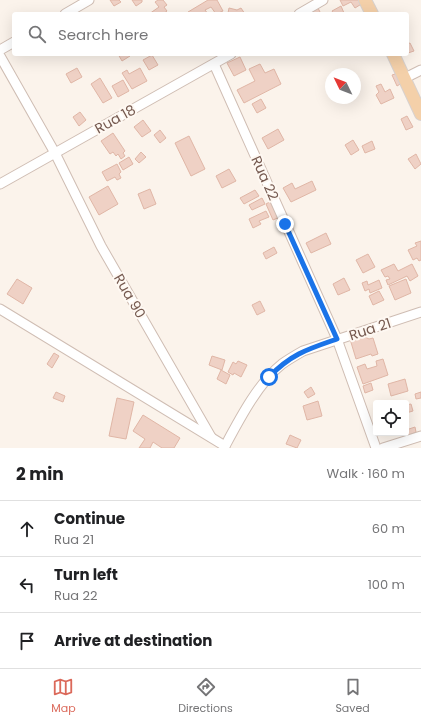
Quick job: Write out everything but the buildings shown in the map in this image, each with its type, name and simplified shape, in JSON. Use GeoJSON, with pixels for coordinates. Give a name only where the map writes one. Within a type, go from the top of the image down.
{"type":"FeatureCollection","features":[{"type":"Feature","properties":{"kind":"main road"},"geometry":{"type":"LineString","coordinates":[[365,0],[371,12]]}},
{"type":"Feature","properties":{"kind":"main road"},"geometry":{"type":"LineString","coordinates":[[394,56],[421,114]]}},
{"type":"Feature","properties":{"kind":"street"},"geometry":{"type":"LineString","coordinates":[[68,12],[89,0]]}},
{"type":"Feature","properties":{"kind":"street"},"geometry":{"type":"LineString","coordinates":[[303,12],[323,0]]}},
{"type":"Feature","properties":{"kind":"street"},"geometry":{"type":"LineString","coordinates":[[0,50],[12,43]]}},
{"type":"Feature","properties":{"kind":"street","name":"Rua 90"},"geometry":{"type":"LineString","coordinates":[[0,56],[55,153],[101,246],[211,437]]}},
{"type":"Feature","properties":{"kind":"street","name":"Rua 18"},"geometry":{"type":"LineString","coordinates":[[0,184],[228,56]]}},
{"type":"Feature","properties":{"kind":"street","name":"Rua 22"},"geometry":{"type":"LineString","coordinates":[[214,64],[337,339],[376,448]]}},
{"type":"Feature","properties":{"kind":"street"},"geometry":{"type":"LineString","coordinates":[[405,78],[421,70]]}},
{"type":"Feature","properties":{"kind":"street"},"geometry":{"type":"LineString","coordinates":[[0,309],[211,437],[225,447]]}},
{"type":"Feature","properties":{"kind":"street","name":"Rua 21"},"geometry":{"type":"LineString","coordinates":[[225,447],[246,409],[269,377],[281,365],[303,351],[421,312]]}},
{"type":"Feature","properties":{"kind":"street"},"geometry":{"type":"LineString","coordinates":[[384,448],[421,436]]}},
{"type":"Feature","properties":{"kind":"route"},"geometry":{"type":"LineString","coordinates":[[269,377],[281,365],[303,351],[337,339],[285,224]]}}]}
